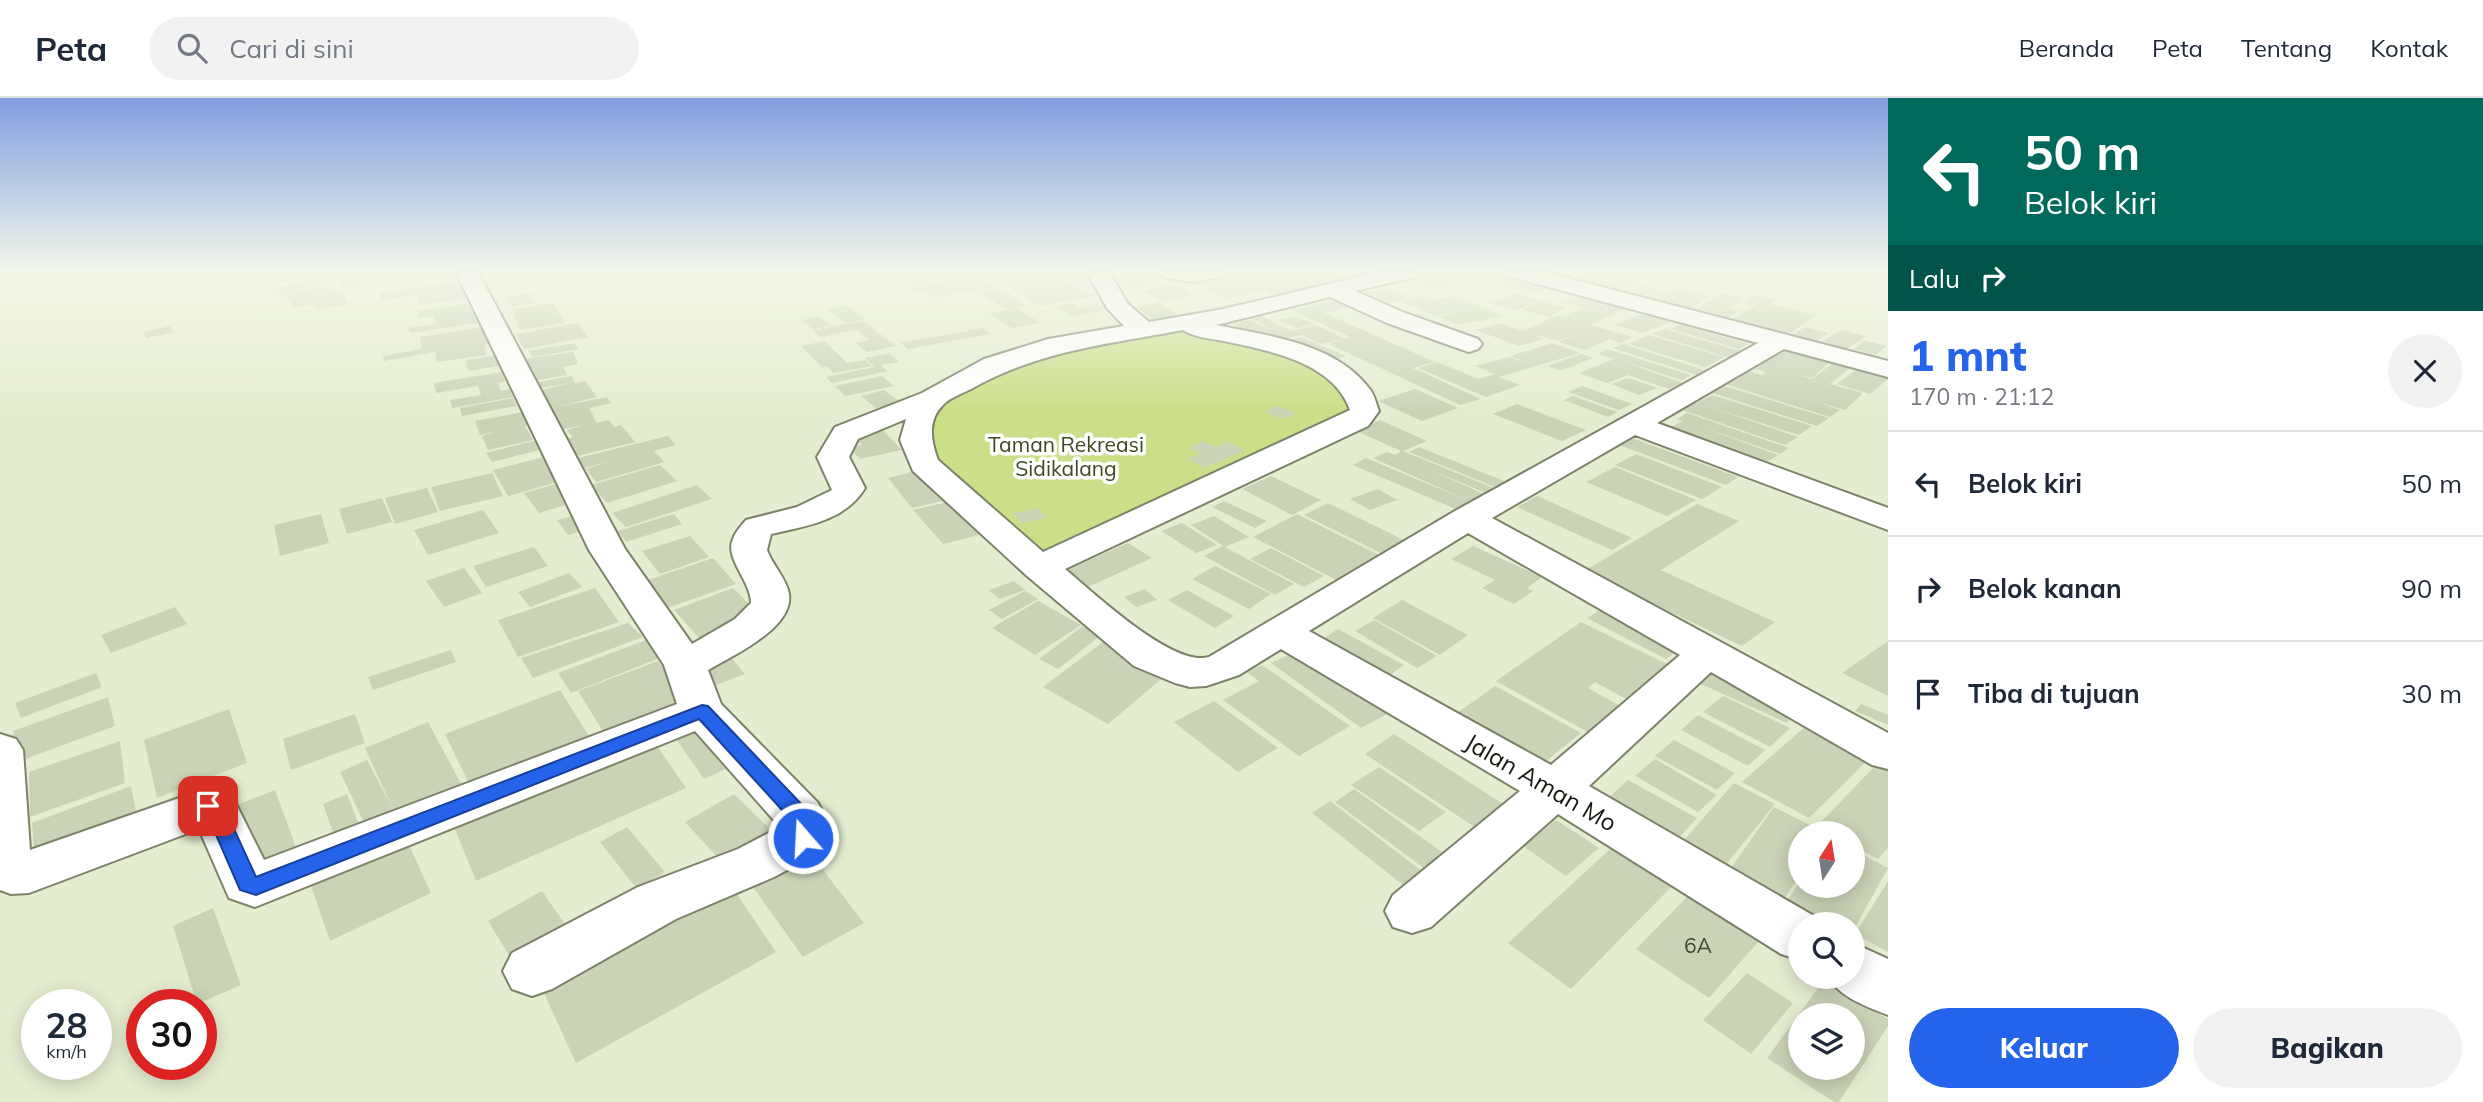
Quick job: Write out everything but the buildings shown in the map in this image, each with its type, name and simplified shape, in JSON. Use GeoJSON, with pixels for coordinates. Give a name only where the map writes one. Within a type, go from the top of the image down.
{"type":"FeatureCollection","features":[{"type":"Feature","properties":{"kind":"street"},"geometry":{"type":"LineString","coordinates":[[491,319],[607,551],[694,688],[801,816],[806,827],[803,838],[756,863],[657,903],[532,971]]}},
{"type":"Feature","properties":{"kind":"street"},"geometry":{"type":"LineString","coordinates":[[1131,319],[1142,329]]}},
{"type":"Feature","properties":{"kind":"street"},"geometry":{"type":"LineString","coordinates":[[0,750],[5,866],[11,873],[29,872],[208,806],[215,809],[248,883],[256,886],[694,688],[764,617],[771,604],[771,591],[747,550],[747,541],[751,534],[758,527],[824,509],[846,496],[849,488],[833,457],[846,433],[932,399],[993,365],[1048,347],[1204,319]]}},
{"type":"Feature","properties":{"kind":"street"},"geometry":{"type":"LineString","coordinates":[[1398,319],[1469,344]]}},
{"type":"Feature","properties":{"kind":"street"},"geometry":{"type":"LineString","coordinates":[[1696,319],[1888,369]]}},
{"type":"Feature","properties":{"kind":"street"},"geometry":{"type":"LineString","coordinates":[[1039,567],[1134,527],[1263,462],[1358,420],[1365,411],[1364,399],[1355,386],[1300,353],[1279,345],[1181,324]]}},
{"type":"Feature","properties":{"kind":"street"},"geometry":{"type":"LineString","coordinates":[[932,399],[919,421],[915,440],[924,464],[1039,567],[1149,657],[1189,673],[1206,672],[1224,666],[1467,518],[1780,341]]}},
{"type":"Feature","properties":{"kind":"street"},"geometry":{"type":"LineString","coordinates":[[1635,425],[1888,520]]}},
{"type":"Feature","properties":{"kind":"street"},"geometry":{"type":"LineString","coordinates":[[1467,518],[1888,753]]}},
{"type":"Feature","properties":{"kind":"street","name":"Jalan Aman Mo"},"geometry":{"type":"LineString","coordinates":[[1279,631],[1555,789],[1788,929]]}},
{"type":"Feature","properties":{"kind":"street"},"geometry":{"type":"LineString","coordinates":[[1412,911],[1709,652]]}},
{"type":"Feature","properties":{"kind":"street"},"geometry":{"type":"LineString","coordinates":[[1865,975],[1888,989]]}},
{"type":"Feature","properties":{"kind":"green space","name":"Taman Rekreasi Sidikalang"},"geometry":{"type":"Polygon","coordinates":[[[1173,330],[1220,331],[1308,357],[1369,386],[1377,416],[1270,472],[1050,578],[924,458],[934,403],[1043,355],[1173,330]]]}},
{"type":"Feature","properties":{"kind":"route"},"geometry":{"type":"LineString","coordinates":[[208,806],[215,809],[248,883],[263,885],[702,711],[801,816],[806,827],[803,838]]}}]}
